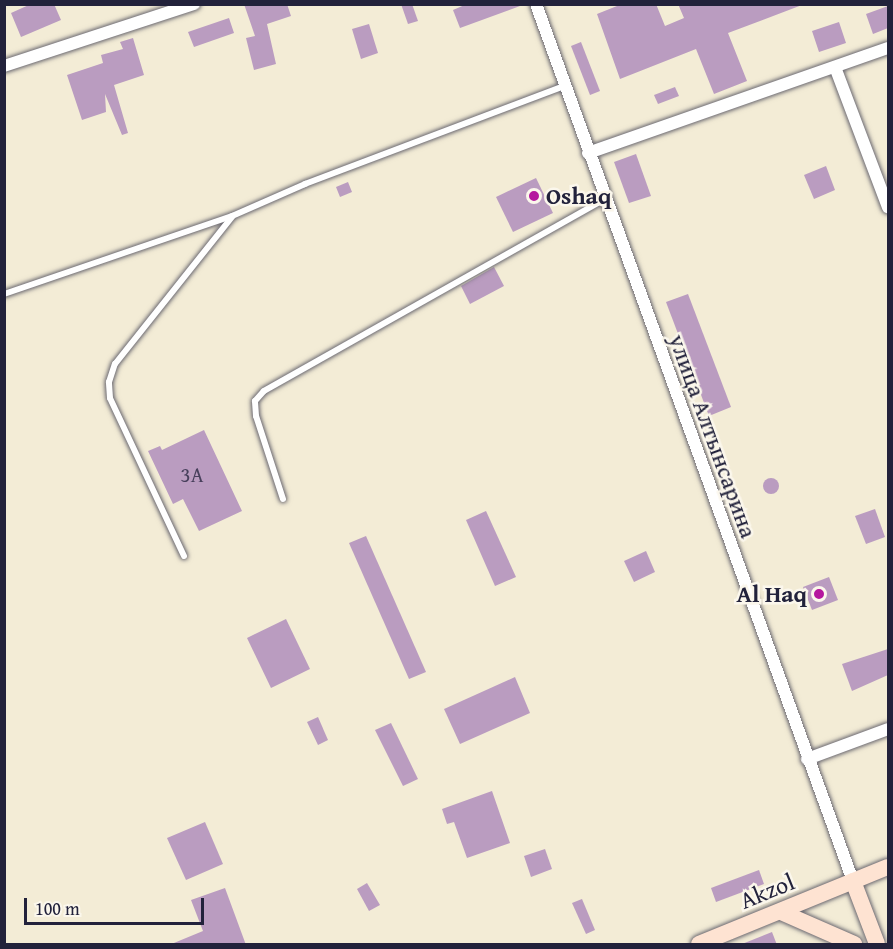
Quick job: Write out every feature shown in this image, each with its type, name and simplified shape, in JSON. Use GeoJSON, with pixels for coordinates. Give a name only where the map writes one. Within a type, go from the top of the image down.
{"type":"FeatureCollection","features":[{"type":"Feature","properties":{"kind":"main road","name":"Akzol"},"geometry":{"type":"LineString","coordinates":[[699,945],[888,867]]}},
{"type":"Feature","properties":{"kind":"main road"},"geometry":{"type":"LineString","coordinates":[[853,881],[877,945]]}},
{"type":"Feature","properties":{"kind":"main road"},"geometry":{"type":"LineString","coordinates":[[781,912],[854,945]]}},
{"type":"Feature","properties":{"kind":"street"},"geometry":{"type":"LineString","coordinates":[[4,66],[159,10],[194,4]]}},
{"type":"Feature","properties":{"kind":"street","name":"улица Алтынсарина"},"geometry":{"type":"LineString","coordinates":[[536,4],[853,881]]}},
{"type":"Feature","properties":{"kind":"street"},"geometry":{"type":"LineString","coordinates":[[588,153],[888,48]]}},
{"type":"Feature","properties":{"kind":"street"},"geometry":{"type":"LineString","coordinates":[[835,67],[888,207]]}},
{"type":"Feature","properties":{"kind":"street"},"geometry":{"type":"LineString","coordinates":[[807,759],[888,729]]}},
{"type":"Feature","properties":{"kind":"lane"},"geometry":{"type":"LineString","coordinates":[[4,294],[232,216],[315,180],[565,86]]}},
{"type":"Feature","properties":{"kind":"lane"},"geometry":{"type":"LineString","coordinates":[[284,499],[256,416],[255,400],[264,391],[605,199]]}},
{"type":"Feature","properties":{"kind":"lane"},"geometry":{"type":"LineString","coordinates":[[184,556],[110,398],[109,382],[115,363],[232,216]]}},
{"type":"Feature","properties":{"kind":"building"},"geometry":{"type":"Polygon","coordinates":[[[31,4],[54,4],[61,20],[21,37],[11,13],[31,4]]]}},
{"type":"Feature","properties":{"kind":"building"},"geometry":{"type":"Polygon","coordinates":[[[244,4],[287,4],[291,16],[267,24],[276,64],[254,70],[246,38],[255,36],[244,4]]]}},
{"type":"Feature","properties":{"kind":"building"},"geometry":{"type":"Polygon","coordinates":[[[401,4],[412,4],[418,21],[408,24],[401,4]]]}},
{"type":"Feature","properties":{"kind":"building"},"geometry":{"type":"Polygon","coordinates":[[[467,4],[520,4],[520,6],[460,28],[453,10],[467,4]]]}},
{"type":"Feature","properties":{"kind":"building"},"geometry":{"type":"Polygon","coordinates":[[[622,4],[656,4],[665,26],[684,18],[678,4],[802,5],[728,33],[747,81],[714,94],[696,49],[620,79],[597,14],[622,4]]]}},
{"type":"Feature","properties":{"kind":"building"},"geometry":{"type":"Polygon","coordinates":[[[888,6],[888,28],[873,34],[866,14],[888,6]]]}},
{"type":"Feature","properties":{"kind":"building"},"geometry":{"type":"Polygon","coordinates":[[[229,18],[234,33],[194,47],[188,32],[229,18]]]}},
{"type":"Feature","properties":{"kind":"building"},"geometry":{"type":"Polygon","coordinates":[[[839,22],[846,43],[819,52],[812,31],[839,22]]]}},
{"type":"Feature","properties":{"kind":"building"},"geometry":{"type":"Polygon","coordinates":[[[369,24],[378,53],[361,59],[352,29],[369,24]]]}},
{"type":"Feature","properties":{"kind":"building"},"geometry":{"type":"Polygon","coordinates":[[[133,38],[144,75],[114,85],[128,133],[122,135],[105,94],[106,112],[82,120],[67,75],[103,63],[101,55],[123,49],[120,42],[133,38]]]}},
{"type":"Feature","properties":{"kind":"building"},"geometry":{"type":"Polygon","coordinates":[[[581,42],[600,91],[590,95],[571,46],[581,42]]]}},
{"type":"Feature","properties":{"kind":"building"},"geometry":{"type":"Polygon","coordinates":[[[675,87],[679,96],[658,104],[654,95],[675,87]]]}},
{"type":"Feature","properties":{"kind":"building"},"geometry":{"type":"Polygon","coordinates":[[[636,154],[651,196],[629,203],[614,162],[636,154]]]}},
{"type":"Feature","properties":{"kind":"building"},"geometry":{"type":"Polygon","coordinates":[[[826,166],[835,190],[814,199],[804,175],[826,166]]]}},
{"type":"Feature","properties":{"kind":"building"},"geometry":{"type":"Polygon","coordinates":[[[536,178],[553,213],[513,232],[496,197],[536,178]]]}},
{"type":"Feature","properties":{"kind":"building"},"geometry":{"type":"Polygon","coordinates":[[[348,182],[352,192],[340,197],[336,187],[348,182]]]}},
{"type":"Feature","properties":{"kind":"building"},"geometry":{"type":"Polygon","coordinates":[[[494,267],[504,286],[470,304],[461,286],[494,267]]]}},
{"type":"Feature","properties":{"kind":"building"},"geometry":{"type":"Polygon","coordinates":[[[688,294],[731,407],[709,416],[666,302],[688,294]]]}},
{"type":"Feature","properties":{"kind":"building"},"geometry":{"type":"Polygon","coordinates":[[[204,430],[242,511],[199,531],[183,499],[173,504],[148,451],[160,446],[162,450],[204,430]]]}},
{"type":"Feature","properties":{"kind":"building"},"geometry":{"type":"Polygon","coordinates":[[[771,478],[779,486],[771,494],[763,486],[771,478]]]}},
{"type":"Feature","properties":{"kind":"building"},"geometry":{"type":"Polygon","coordinates":[[[875,509],[885,537],[866,544],[855,516],[875,509]]]}},
{"type":"Feature","properties":{"kind":"building"},"geometry":{"type":"Polygon","coordinates":[[[486,511],[516,577],[495,586],[466,520],[486,511]]]}},
{"type":"Feature","properties":{"kind":"building"},"geometry":{"type":"Polygon","coordinates":[[[366,536],[426,672],[409,679],[349,543],[366,536]]]}},
{"type":"Feature","properties":{"kind":"building"},"geometry":{"type":"Polygon","coordinates":[[[646,551],[655,572],[634,582],[624,561],[646,551]]]}},
{"type":"Feature","properties":{"kind":"building"},"geometry":{"type":"Polygon","coordinates":[[[829,577],[838,600],[812,610],[803,587],[829,577]]]}},
{"type":"Feature","properties":{"kind":"building"},"geometry":{"type":"Polygon","coordinates":[[[286,619],[310,669],[271,688],[247,638],[286,619]]]}},
{"type":"Feature","properties":{"kind":"building"},"geometry":{"type":"Polygon","coordinates":[[[888,649],[888,675],[852,691],[842,664],[888,649]]]}},
{"type":"Feature","properties":{"kind":"building"},"geometry":{"type":"Polygon","coordinates":[[[515,677],[530,713],[460,744],[444,709],[515,677]]]}},
{"type":"Feature","properties":{"kind":"building"},"geometry":{"type":"Polygon","coordinates":[[[318,717],[328,740],[318,745],[307,722],[318,717]]]}},
{"type":"Feature","properties":{"kind":"building"},"geometry":{"type":"Polygon","coordinates":[[[391,723],[418,779],[403,786],[375,730],[391,723]]]}},
{"type":"Feature","properties":{"kind":"building"},"geometry":{"type":"Polygon","coordinates":[[[492,791],[510,843],[467,858],[454,822],[447,824],[442,809],[492,791]]]}},
{"type":"Feature","properties":{"kind":"building"},"geometry":{"type":"Polygon","coordinates":[[[205,822],[223,864],[186,880],[167,838],[205,822]]]}},
{"type":"Feature","properties":{"kind":"building"},"geometry":{"type":"Polygon","coordinates":[[[545,849],[552,869],[531,877],[524,856],[545,849]]]}},
{"type":"Feature","properties":{"kind":"building"},"geometry":{"type":"Polygon","coordinates":[[[759,870],[764,884],[716,902],[711,888],[759,870]]]}},
{"type":"Feature","properties":{"kind":"building"},"geometry":{"type":"Polygon","coordinates":[[[367,883],[380,905],[369,911],[357,889],[367,883]]]}},
{"type":"Feature","properties":{"kind":"building"},"geometry":{"type":"Polygon","coordinates":[[[225,888],[246,945],[169,945],[203,931],[191,900],[225,888]]]}},
{"type":"Feature","properties":{"kind":"building"},"geometry":{"type":"Polygon","coordinates":[[[582,899],[595,930],[586,934],[572,903],[582,899]]]}},
{"type":"Feature","properties":{"kind":"building"},"geometry":{"type":"Polygon","coordinates":[[[772,932],[777,945],[742,945],[742,944],[772,932]]]}},
{"type":"Feature","properties":{"kind":"place","name":"Oshaq"},"geometry":{"type":"Point","coordinates":[534,196]}},
{"type":"Feature","properties":{"kind":"place","name":"Al Haq"},"geometry":{"type":"Point","coordinates":[819,594]}}]}
